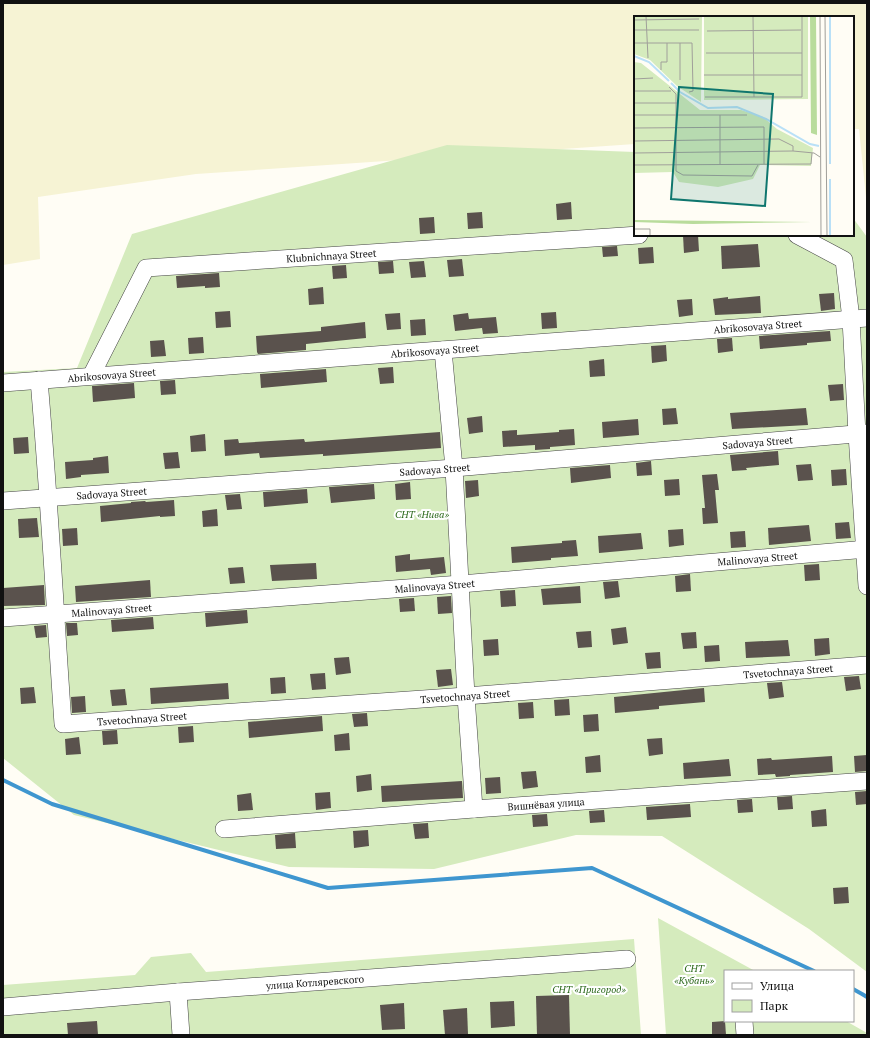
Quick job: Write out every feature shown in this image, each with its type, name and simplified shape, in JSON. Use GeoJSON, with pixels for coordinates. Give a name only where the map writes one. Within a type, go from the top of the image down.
{"type":"FeatureCollection","features":[{"type":"Feature","properties":{"kind":"street","name":"Klubnichnaya Street"},"geometry":{"type":"LineString","coordinates":[[90,376],[146,268],[634,235]]}},
{"type":"Feature","properties":{"kind":"street"},"geometry":{"type":"LineString","coordinates":[[799,236],[844,260],[859,318],[867,586]]}},
{"type":"Feature","properties":{"kind":"street","name":"Abrikosovaya Street"},"geometry":{"type":"LineString","coordinates":[[3,383],[859,318]]}},
{"type":"Feature","properties":{"kind":"street"},"geometry":{"type":"LineString","coordinates":[[443,350],[454,468],[466,696],[474,809]]}},
{"type":"Feature","properties":{"kind":"street"},"geometry":{"type":"LineString","coordinates":[[39,380],[49,497],[55,615]]}},
{"type":"Feature","properties":{"kind":"street","name":"Sadovaya Street"},"geometry":{"type":"LineString","coordinates":[[3,501],[454,468],[862,433]]}},
{"type":"Feature","properties":{"kind":"street","name":"Malinovaya Street"},"geometry":{"type":"LineString","coordinates":[[3,618],[461,584],[866,549]]}},
{"type":"Feature","properties":{"kind":"street","name":"Tsvetochnaya Street"},"geometry":{"type":"LineString","coordinates":[[55,615],[63,724],[466,696],[867,665]]}},
{"type":"Feature","properties":{"kind":"street","name":"Вишнёвая улица"},"geometry":{"type":"LineString","coordinates":[[224,829],[474,809],[867,781]]}},
{"type":"Feature","properties":{"kind":"street","name":"улица Котляревского"},"geometry":{"type":"LineString","coordinates":[[3,1007],[178,992],[627,959]]}},
{"type":"Feature","properties":{"kind":"street"},"geometry":{"type":"LineString","coordinates":[[178,992],[181,1035]]}},
{"type":"Feature","properties":{"kind":"street"},"geometry":{"type":"LineString","coordinates":[[744,1022],[745,1035]]}},
{"type":"Feature","properties":{"kind":"shaded area"},"geometry":{"type":"Polygon","coordinates":[[[3,3],[867,3],[867,207],[859,129],[854,129],[854,16],[634,16],[634,144],[196,174],[38,197],[40,259],[3,265],[3,3]]]}},
{"type":"Feature","properties":{"kind":"green space","name":"СНТ «Нива»"},"geometry":{"type":"Polygon","coordinates":[[[447,145],[634,152],[634,236],[854,236],[854,219],[867,237],[867,972],[809,929],[662,836],[576,835],[434,869],[289,867],[74,815],[3,758],[3,372],[77,368],[132,234],[447,145]]]}},
{"type":"Feature","properties":{"kind":"green space","name":"СНТ «Кубань»"},"geometry":{"type":"Polygon","coordinates":[[[658,918],[753,970],[724,970],[724,1022],[848,1022],[867,1033],[867,1035],[666,1035],[658,918]]]}},
{"type":"Feature","properties":{"kind":"green space","name":"СНТ «Пригород»"},"geometry":{"type":"Polygon","coordinates":[[[634,939],[641,1035],[3,1035],[3,985],[135,975],[151,957],[191,953],[206,972],[634,939]]]}},
{"type":"Feature","properties":{"kind":"building"},"geometry":{"type":"Polygon","coordinates":[[[571,202],[572,219],[557,220],[556,204],[571,202]]]}},
{"type":"Feature","properties":{"kind":"building"},"geometry":{"type":"Polygon","coordinates":[[[482,212],[483,228],[468,229],[467,213],[482,212]]]}},
{"type":"Feature","properties":{"kind":"building"},"geometry":{"type":"Polygon","coordinates":[[[434,217],[435,233],[420,234],[419,218],[434,217]]]}},
{"type":"Feature","properties":{"kind":"building"},"geometry":{"type":"Polygon","coordinates":[[[683,236],[698,236],[699,251],[684,253],[683,236]]]}},
{"type":"Feature","properties":{"kind":"building"},"geometry":{"type":"Polygon","coordinates":[[[758,244],[760,267],[722,269],[721,246],[758,244]]]}},
{"type":"Feature","properties":{"kind":"building"},"geometry":{"type":"Polygon","coordinates":[[[617,246],[618,256],[603,257],[602,247],[617,246]]]}},
{"type":"Feature","properties":{"kind":"building"},"geometry":{"type":"Polygon","coordinates":[[[653,247],[654,263],[639,264],[638,248],[653,247]]]}},
{"type":"Feature","properties":{"kind":"building"},"geometry":{"type":"Polygon","coordinates":[[[462,259],[464,276],[449,277],[447,260],[462,259]]]}},
{"type":"Feature","properties":{"kind":"building"},"geometry":{"type":"Polygon","coordinates":[[[393,261],[394,273],[379,274],[378,262],[393,261]]]}},
{"type":"Feature","properties":{"kind":"building"},"geometry":{"type":"Polygon","coordinates":[[[424,261],[426,277],[411,278],[409,262],[424,261]]]}},
{"type":"Feature","properties":{"kind":"building"},"geometry":{"type":"Polygon","coordinates":[[[346,265],[347,278],[333,279],[332,266],[346,265]]]}},
{"type":"Feature","properties":{"kind":"building"},"geometry":{"type":"Polygon","coordinates":[[[219,273],[220,287],[205,288],[205,286],[177,288],[176,276],[219,273]]]}},
{"type":"Feature","properties":{"kind":"building"},"geometry":{"type":"Polygon","coordinates":[[[323,287],[324,304],[309,305],[308,289],[323,287]]]}},
{"type":"Feature","properties":{"kind":"building"},"geometry":{"type":"Polygon","coordinates":[[[834,293],[835,309],[821,311],[819,294],[834,293]]]}},
{"type":"Feature","properties":{"kind":"building"},"geometry":{"type":"Polygon","coordinates":[[[760,296],[761,313],[715,315],[713,299],[760,296]]]}},
{"type":"Feature","properties":{"kind":"building"},"geometry":{"type":"Polygon","coordinates":[[[692,299],[693,315],[679,317],[677,300],[692,299]]]}},
{"type":"Feature","properties":{"kind":"building"},"geometry":{"type":"Polygon","coordinates":[[[230,311],[231,327],[216,328],[215,312],[230,311]]]}},
{"type":"Feature","properties":{"kind":"building"},"geometry":{"type":"Polygon","coordinates":[[[556,312],[557,328],[542,329],[541,313],[556,312]]]}},
{"type":"Feature","properties":{"kind":"building"},"geometry":{"type":"Polygon","coordinates":[[[400,313],[401,329],[387,330],[385,314],[400,313]]]}},
{"type":"Feature","properties":{"kind":"building"},"geometry":{"type":"Polygon","coordinates":[[[468,313],[469,319],[496,317],[498,333],[483,334],[482,328],[455,331],[453,315],[468,313]]]}},
{"type":"Feature","properties":{"kind":"building"},"geometry":{"type":"Polygon","coordinates":[[[425,319],[426,335],[411,336],[410,320],[425,319]]]}},
{"type":"Feature","properties":{"kind":"building"},"geometry":{"type":"Polygon","coordinates":[[[365,322],[366,338],[306,344],[306,350],[258,354],[257,352],[256,336],[321,331],[321,327],[365,322]]]}},
{"type":"Feature","properties":{"kind":"building"},"geometry":{"type":"Polygon","coordinates":[[[830,331],[831,341],[807,343],[807,345],[760,349],[759,336],[830,331]]]}},
{"type":"Feature","properties":{"kind":"building"},"geometry":{"type":"Polygon","coordinates":[[[203,337],[204,353],[189,354],[188,338],[203,337]]]}},
{"type":"Feature","properties":{"kind":"building"},"geometry":{"type":"Polygon","coordinates":[[[732,338],[733,351],[718,353],[717,339],[732,338]]]}},
{"type":"Feature","properties":{"kind":"building"},"geometry":{"type":"Polygon","coordinates":[[[164,340],[166,356],[151,357],[150,341],[164,340]]]}},
{"type":"Feature","properties":{"kind":"building"},"geometry":{"type":"Polygon","coordinates":[[[666,345],[667,361],[652,363],[651,346],[666,345]]]}},
{"type":"Feature","properties":{"kind":"building"},"geometry":{"type":"Polygon","coordinates":[[[604,359],[605,376],[590,377],[589,361],[604,359]]]}},
{"type":"Feature","properties":{"kind":"building"},"geometry":{"type":"Polygon","coordinates":[[[393,367],[394,383],[380,384],[378,368],[393,367]]]}},
{"type":"Feature","properties":{"kind":"building"},"geometry":{"type":"Polygon","coordinates":[[[326,369],[327,382],[261,388],[260,374],[326,369]]]}},
{"type":"Feature","properties":{"kind":"building"},"geometry":{"type":"Polygon","coordinates":[[[175,380],[176,394],[161,395],[160,381],[175,380]]]}},
{"type":"Feature","properties":{"kind":"building"},"geometry":{"type":"Polygon","coordinates":[[[134,383],[135,398],[93,402],[92,386],[134,383]]]}},
{"type":"Feature","properties":{"kind":"building"},"geometry":{"type":"Polygon","coordinates":[[[843,384],[844,400],[830,401],[828,385],[843,384]]]}},
{"type":"Feature","properties":{"kind":"building"},"geometry":{"type":"Polygon","coordinates":[[[676,408],[678,424],[663,425],[662,409],[676,408]]]}},
{"type":"Feature","properties":{"kind":"building"},"geometry":{"type":"Polygon","coordinates":[[[806,408],[808,425],[732,429],[730,413],[806,408]]]}},
{"type":"Feature","properties":{"kind":"building"},"geometry":{"type":"Polygon","coordinates":[[[482,416],[483,432],[469,434],[467,418],[482,416]]]}},
{"type":"Feature","properties":{"kind":"building"},"geometry":{"type":"Polygon","coordinates":[[[638,419],[639,435],[603,438],[602,422],[638,419]]]}},
{"type":"Feature","properties":{"kind":"building"},"geometry":{"type":"Polygon","coordinates":[[[574,429],[575,445],[535,450],[535,445],[503,447],[502,431],[517,430],[517,435],[559,432],[559,430],[574,429]]]}},
{"type":"Feature","properties":{"kind":"building"},"geometry":{"type":"Polygon","coordinates":[[[440,432],[441,448],[323,456],[323,454],[260,458],[259,453],[225,456],[224,440],[238,439],[239,443],[304,439],[305,442],[440,432]]]}},
{"type":"Feature","properties":{"kind":"building"},"geometry":{"type":"Polygon","coordinates":[[[205,434],[206,451],[191,452],[190,436],[205,434]]]}},
{"type":"Feature","properties":{"kind":"building"},"geometry":{"type":"Polygon","coordinates":[[[28,437],[29,453],[14,454],[13,438],[28,437]]]}},
{"type":"Feature","properties":{"kind":"building"},"geometry":{"type":"Polygon","coordinates":[[[778,451],[779,465],[746,468],[747,470],[732,471],[730,455],[778,451]]]}},
{"type":"Feature","properties":{"kind":"building"},"geometry":{"type":"Polygon","coordinates":[[[178,452],[180,468],[165,469],[163,453],[178,452]]]}},
{"type":"Feature","properties":{"kind":"building"},"geometry":{"type":"Polygon","coordinates":[[[108,456],[109,473],[81,475],[81,477],[66,479],[65,462],[93,460],[93,458],[108,456]]]}},
{"type":"Feature","properties":{"kind":"building"},"geometry":{"type":"Polygon","coordinates":[[[651,461],[652,475],[637,476],[636,463],[651,461]]]}},
{"type":"Feature","properties":{"kind":"building"},"geometry":{"type":"Polygon","coordinates":[[[811,464],[813,480],[798,481],[796,465],[811,464]]]}},
{"type":"Feature","properties":{"kind":"building"},"geometry":{"type":"Polygon","coordinates":[[[610,465],[611,478],[571,483],[570,468],[610,465]]]}},
{"type":"Feature","properties":{"kind":"building"},"geometry":{"type":"Polygon","coordinates":[[[846,469],[847,485],[832,486],[831,470],[846,469]]]}},
{"type":"Feature","properties":{"kind":"building"},"geometry":{"type":"Polygon","coordinates":[[[717,474],[719,490],[715,490],[718,523],[703,524],[702,508],[705,508],[702,475],[717,474]]]}},
{"type":"Feature","properties":{"kind":"building"},"geometry":{"type":"Polygon","coordinates":[[[679,479],[680,495],[665,496],[664,480],[679,479]]]}},
{"type":"Feature","properties":{"kind":"building"},"geometry":{"type":"Polygon","coordinates":[[[478,480],[479,496],[466,498],[465,481],[478,480]]]}},
{"type":"Feature","properties":{"kind":"building"},"geometry":{"type":"Polygon","coordinates":[[[410,482],[411,499],[396,500],[395,484],[410,482]]]}},
{"type":"Feature","properties":{"kind":"building"},"geometry":{"type":"Polygon","coordinates":[[[374,484],[375,499],[331,503],[329,487],[374,484]]]}},
{"type":"Feature","properties":{"kind":"building"},"geometry":{"type":"Polygon","coordinates":[[[307,489],[308,503],[264,507],[263,492],[307,489]]]}},
{"type":"Feature","properties":{"kind":"building"},"geometry":{"type":"Polygon","coordinates":[[[240,494],[242,509],[227,510],[225,495],[240,494]]]}},
{"type":"Feature","properties":{"kind":"building"},"geometry":{"type":"Polygon","coordinates":[[[174,500],[175,516],[160,516],[101,522],[100,506],[131,502],[174,500]]]}},
{"type":"Feature","properties":{"kind":"building"},"geometry":{"type":"Polygon","coordinates":[[[217,509],[218,526],[203,527],[202,511],[217,509]]]}},
{"type":"Feature","properties":{"kind":"building"},"geometry":{"type":"Polygon","coordinates":[[[37,518],[39,537],[19,538],[18,519],[37,518]]]}},
{"type":"Feature","properties":{"kind":"building"},"geometry":{"type":"Polygon","coordinates":[[[849,522],[851,538],[836,539],[835,523],[849,522]]]}},
{"type":"Feature","properties":{"kind":"building"},"geometry":{"type":"Polygon","coordinates":[[[809,525],[811,541],[769,545],[768,528],[809,525]]]}},
{"type":"Feature","properties":{"kind":"building"},"geometry":{"type":"Polygon","coordinates":[[[77,528],[78,545],[63,546],[62,529],[77,528]]]}},
{"type":"Feature","properties":{"kind":"building"},"geometry":{"type":"Polygon","coordinates":[[[683,529],[684,545],[669,547],[668,530],[683,529]]]}},
{"type":"Feature","properties":{"kind":"building"},"geometry":{"type":"Polygon","coordinates":[[[745,531],[746,547],[731,548],[730,532],[745,531]]]}},
{"type":"Feature","properties":{"kind":"building"},"geometry":{"type":"Polygon","coordinates":[[[641,533],[643,549],[599,553],[598,536],[641,533]]]}},
{"type":"Feature","properties":{"kind":"building"},"geometry":{"type":"Polygon","coordinates":[[[576,540],[578,556],[512,563],[511,547],[562,543],[562,541],[576,540]]]}},
{"type":"Feature","properties":{"kind":"building"},"geometry":{"type":"Polygon","coordinates":[[[410,554],[410,560],[444,557],[446,573],[431,575],[430,569],[396,572],[395,556],[410,554]]]}},
{"type":"Feature","properties":{"kind":"building"},"geometry":{"type":"Polygon","coordinates":[[[316,563],[317,579],[272,581],[270,565],[316,563]]]}},
{"type":"Feature","properties":{"kind":"building"},"geometry":{"type":"Polygon","coordinates":[[[819,564],[820,580],[805,581],[804,565],[819,564]]]}},
{"type":"Feature","properties":{"kind":"building"},"geometry":{"type":"Polygon","coordinates":[[[243,567],[245,583],[230,584],[228,568],[243,567]]]}},
{"type":"Feature","properties":{"kind":"building"},"geometry":{"type":"Polygon","coordinates":[[[690,574],[691,591],[676,592],[675,576],[690,574]]]}},
{"type":"Feature","properties":{"kind":"building"},"geometry":{"type":"Polygon","coordinates":[[[150,580],[151,597],[76,602],[75,586],[150,580]]]}},
{"type":"Feature","properties":{"kind":"building"},"geometry":{"type":"Polygon","coordinates":[[[618,581],[620,597],[605,599],[603,582],[618,581]]]}},
{"type":"Feature","properties":{"kind":"building"},"geometry":{"type":"Polygon","coordinates":[[[44,585],[45,605],[3,606],[3,588],[44,585]]]}},
{"type":"Feature","properties":{"kind":"building"},"geometry":{"type":"Polygon","coordinates":[[[580,586],[581,603],[543,605],[541,589],[580,586]]]}},
{"type":"Feature","properties":{"kind":"building"},"geometry":{"type":"Polygon","coordinates":[[[515,590],[516,606],[501,607],[500,591],[515,590]]]}},
{"type":"Feature","properties":{"kind":"building"},"geometry":{"type":"Polygon","coordinates":[[[451,596],[452,613],[438,614],[437,597],[451,596]]]}},
{"type":"Feature","properties":{"kind":"building"},"geometry":{"type":"Polygon","coordinates":[[[414,598],[415,611],[400,612],[399,599],[414,598]]]}},
{"type":"Feature","properties":{"kind":"building"},"geometry":{"type":"Polygon","coordinates":[[[247,610],[248,623],[206,627],[205,613],[247,610]]]}},
{"type":"Feature","properties":{"kind":"building"},"geometry":{"type":"Polygon","coordinates":[[[153,617],[154,629],[112,632],[111,620],[153,617]]]}},
{"type":"Feature","properties":{"kind":"building"},"geometry":{"type":"Polygon","coordinates":[[[66,623],[77,623],[78,635],[67,636],[66,623]]]}},
{"type":"Feature","properties":{"kind":"building"},"geometry":{"type":"Polygon","coordinates":[[[46,625],[47,637],[36,638],[34,626],[46,625]]]}},
{"type":"Feature","properties":{"kind":"building"},"geometry":{"type":"Polygon","coordinates":[[[626,627],[628,643],[613,645],[611,629],[626,627]]]}},
{"type":"Feature","properties":{"kind":"building"},"geometry":{"type":"Polygon","coordinates":[[[591,631],[592,647],[578,648],[576,632],[591,631]]]}},
{"type":"Feature","properties":{"kind":"building"},"geometry":{"type":"Polygon","coordinates":[[[696,632],[697,648],[683,649],[681,633],[696,632]]]}},
{"type":"Feature","properties":{"kind":"building"},"geometry":{"type":"Polygon","coordinates":[[[829,638],[830,654],[815,656],[814,639],[829,638]]]}},
{"type":"Feature","properties":{"kind":"building"},"geometry":{"type":"Polygon","coordinates":[[[498,639],[499,655],[484,656],[483,640],[498,639]]]}},
{"type":"Feature","properties":{"kind":"building"},"geometry":{"type":"Polygon","coordinates":[[[788,640],[790,656],[746,658],[745,642],[788,640]]]}},
{"type":"Feature","properties":{"kind":"building"},"geometry":{"type":"Polygon","coordinates":[[[719,645],[720,661],[705,662],[704,646],[719,645]]]}},
{"type":"Feature","properties":{"kind":"building"},"geometry":{"type":"Polygon","coordinates":[[[660,652],[661,668],[647,669],[645,653],[660,652]]]}},
{"type":"Feature","properties":{"kind":"building"},"geometry":{"type":"Polygon","coordinates":[[[349,657],[351,673],[336,675],[334,658],[349,657]]]}},
{"type":"Feature","properties":{"kind":"building"},"geometry":{"type":"Polygon","coordinates":[[[451,669],[453,685],[438,687],[436,670],[451,669]]]}},
{"type":"Feature","properties":{"kind":"building"},"geometry":{"type":"Polygon","coordinates":[[[325,673],[326,689],[312,690],[310,674],[325,673]]]}},
{"type":"Feature","properties":{"kind":"building"},"geometry":{"type":"Polygon","coordinates":[[[859,676],[861,689],[846,691],[844,677],[859,676]]]}},
{"type":"Feature","properties":{"kind":"building"},"geometry":{"type":"Polygon","coordinates":[[[285,677],[286,693],[271,694],[270,678],[285,677]]]}},
{"type":"Feature","properties":{"kind":"building"},"geometry":{"type":"Polygon","coordinates":[[[782,682],[784,697],[769,699],[767,683],[782,682]]]}},
{"type":"Feature","properties":{"kind":"building"},"geometry":{"type":"Polygon","coordinates":[[[228,683],[229,699],[151,704],[150,688],[228,683]]]}},
{"type":"Feature","properties":{"kind":"building"},"geometry":{"type":"Polygon","coordinates":[[[34,687],[36,703],[21,704],[20,688],[34,687]]]}},
{"type":"Feature","properties":{"kind":"building"},"geometry":{"type":"Polygon","coordinates":[[[704,688],[705,702],[659,706],[659,709],[615,713],[614,697],[704,688]]]}},
{"type":"Feature","properties":{"kind":"building"},"geometry":{"type":"Polygon","coordinates":[[[125,689],[127,705],[112,706],[110,690],[125,689]]]}},
{"type":"Feature","properties":{"kind":"building"},"geometry":{"type":"Polygon","coordinates":[[[85,696],[86,712],[72,713],[71,697],[85,696]]]}},
{"type":"Feature","properties":{"kind":"building"},"geometry":{"type":"Polygon","coordinates":[[[569,699],[570,715],[555,716],[554,700],[569,699]]]}},
{"type":"Feature","properties":{"kind":"building"},"geometry":{"type":"Polygon","coordinates":[[[533,702],[534,718],[519,719],[518,703],[533,702]]]}},
{"type":"Feature","properties":{"kind":"building"},"geometry":{"type":"Polygon","coordinates":[[[367,713],[368,726],[354,727],[352,714],[367,713]]]}},
{"type":"Feature","properties":{"kind":"building"},"geometry":{"type":"Polygon","coordinates":[[[598,714],[599,731],[584,732],[583,715],[598,714]]]}},
{"type":"Feature","properties":{"kind":"building"},"geometry":{"type":"Polygon","coordinates":[[[322,716],[323,731],[249,738],[248,722],[322,716]]]}},
{"type":"Feature","properties":{"kind":"building"},"geometry":{"type":"Polygon","coordinates":[[[193,726],[194,742],[179,743],[178,727],[193,726]]]}},
{"type":"Feature","properties":{"kind":"building"},"geometry":{"type":"Polygon","coordinates":[[[117,730],[118,744],[103,745],[102,731],[117,730]]]}},
{"type":"Feature","properties":{"kind":"building"},"geometry":{"type":"Polygon","coordinates":[[[349,733],[350,750],[335,751],[334,735],[349,733]]]}},
{"type":"Feature","properties":{"kind":"building"},"geometry":{"type":"Polygon","coordinates":[[[79,737],[81,754],[66,755],[65,739],[79,737]]]}},
{"type":"Feature","properties":{"kind":"building"},"geometry":{"type":"Polygon","coordinates":[[[662,738],[663,754],[649,756],[647,739],[662,738]]]}},
{"type":"Feature","properties":{"kind":"building"},"geometry":{"type":"Polygon","coordinates":[[[600,755],[601,772],[586,773],[585,757],[600,755]]]}},
{"type":"Feature","properties":{"kind":"building"},"geometry":{"type":"Polygon","coordinates":[[[867,755],[867,771],[855,772],[854,756],[867,755]]]}},
{"type":"Feature","properties":{"kind":"building"},"geometry":{"type":"Polygon","coordinates":[[[832,756],[833,772],[776,777],[775,774],[758,775],[757,759],[771,758],[772,760],[832,756]]]}},
{"type":"Feature","properties":{"kind":"building"},"geometry":{"type":"Polygon","coordinates":[[[729,759],[731,776],[684,779],[683,763],[729,759]]]}},
{"type":"Feature","properties":{"kind":"building"},"geometry":{"type":"Polygon","coordinates":[[[536,771],[538,787],[523,789],[521,772],[536,771]]]}},
{"type":"Feature","properties":{"kind":"building"},"geometry":{"type":"Polygon","coordinates":[[[371,774],[372,790],[357,792],[356,776],[371,774]]]}},
{"type":"Feature","properties":{"kind":"building"},"geometry":{"type":"Polygon","coordinates":[[[500,777],[501,793],[486,794],[485,778],[500,777]]]}},
{"type":"Feature","properties":{"kind":"building"},"geometry":{"type":"Polygon","coordinates":[[[462,781],[463,798],[382,802],[381,786],[462,781]]]}},
{"type":"Feature","properties":{"kind":"building"},"geometry":{"type":"Polygon","coordinates":[[[867,791],[867,804],[856,805],[855,792],[867,791]]]}},
{"type":"Feature","properties":{"kind":"building"},"geometry":{"type":"Polygon","coordinates":[[[330,792],[331,808],[316,810],[315,793],[330,792]]]}},
{"type":"Feature","properties":{"kind":"building"},"geometry":{"type":"Polygon","coordinates":[[[251,793],[253,810],[238,811],[237,795],[251,793]]]}},
{"type":"Feature","properties":{"kind":"building"},"geometry":{"type":"Polygon","coordinates":[[[792,796],[793,809],[778,810],[777,797],[792,796]]]}},
{"type":"Feature","properties":{"kind":"building"},"geometry":{"type":"Polygon","coordinates":[[[752,799],[753,812],[738,813],[737,800],[752,799]]]}},
{"type":"Feature","properties":{"kind":"building"},"geometry":{"type":"Polygon","coordinates":[[[690,804],[691,817],[647,820],[646,807],[690,804]]]}},
{"type":"Feature","properties":{"kind":"building"},"geometry":{"type":"Polygon","coordinates":[[[826,809],[827,826],[812,827],[811,811],[826,809]]]}},
{"type":"Feature","properties":{"kind":"building"},"geometry":{"type":"Polygon","coordinates":[[[604,810],[605,822],[590,823],[589,811],[604,810]]]}},
{"type":"Feature","properties":{"kind":"building"},"geometry":{"type":"Polygon","coordinates":[[[547,814],[548,826],[533,827],[532,815],[547,814]]]}},
{"type":"Feature","properties":{"kind":"building"},"geometry":{"type":"Polygon","coordinates":[[[428,823],[429,838],[415,839],[413,824],[428,823]]]}},
{"type":"Feature","properties":{"kind":"building"},"geometry":{"type":"Polygon","coordinates":[[[368,830],[369,846],[354,848],[353,831],[368,830]]]}},
{"type":"Feature","properties":{"kind":"building"},"geometry":{"type":"Polygon","coordinates":[[[295,833],[296,848],[276,849],[275,835],[295,833]]]}},
{"type":"Feature","properties":{"kind":"building"},"geometry":{"type":"Polygon","coordinates":[[[848,887],[849,903],[834,904],[833,888],[848,887]]]}},
{"type":"Feature","properties":{"kind":"building"},"geometry":{"type":"Polygon","coordinates":[[[569,995],[570,1035],[537,1035],[536,996],[569,995]]]}},
{"type":"Feature","properties":{"kind":"building"},"geometry":{"type":"Polygon","coordinates":[[[514,1001],[515,1026],[491,1028],[490,1002],[514,1001]]]}},
{"type":"Feature","properties":{"kind":"building"},"geometry":{"type":"Polygon","coordinates":[[[404,1003],[405,1029],[382,1030],[380,1005],[404,1003]]]}},
{"type":"Feature","properties":{"kind":"building"},"geometry":{"type":"Polygon","coordinates":[[[467,1008],[468,1034],[445,1035],[443,1010],[467,1008]]]}},
{"type":"Feature","properties":{"kind":"building"},"geometry":{"type":"Polygon","coordinates":[[[97,1021],[98,1035],[68,1035],[67,1023],[97,1021]]]}},
{"type":"Feature","properties":{"kind":"building"},"geometry":{"type":"Polygon","coordinates":[[[712,1022],[725,1022],[726,1035],[712,1035],[712,1022]]]}},
{"type":"Feature","properties":{"kind":"waterway"},"geometry":{"type":"LineString","coordinates":[[3,780],[52,804],[328,888],[592,868],[812,970]]}},
{"type":"Feature","properties":{"kind":"waterway"},"geometry":{"type":"LineString","coordinates":[[854,990],[867,997]]}}]}
